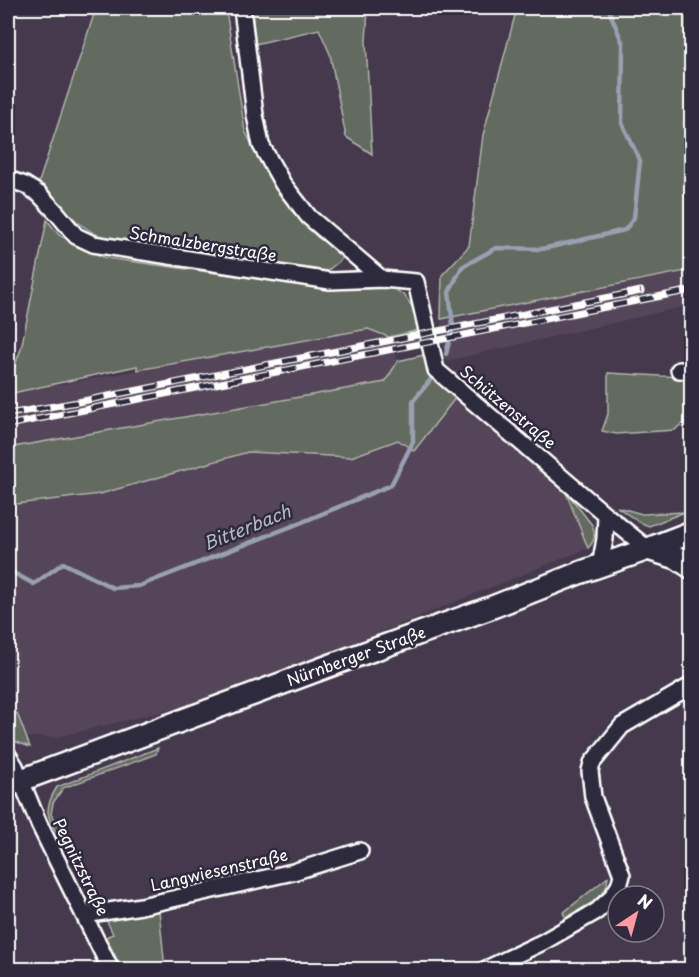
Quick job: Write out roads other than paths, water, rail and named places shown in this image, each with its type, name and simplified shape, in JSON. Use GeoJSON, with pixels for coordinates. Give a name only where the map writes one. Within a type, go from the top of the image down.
{"type":"FeatureCollection","features":[{"type":"Feature","properties":{"kind":"main road","name":"Nürnberger Straße"},"geometry":{"type":"LineString","coordinates":[[14,782],[692,532]]}},
{"type":"Feature","properties":{"kind":"main road"},"geometry":{"type":"LineString","coordinates":[[648,549],[677,558],[692,568]]}},
{"type":"Feature","properties":{"kind":"street"},"geometry":{"type":"LineString","coordinates":[[242,8],[255,115],[261,145],[283,184],[309,217],[382,279]]}},
{"type":"Feature","properties":{"kind":"street","name":"Schmalzbergstraße"},"geometry":{"type":"LineString","coordinates":[[8,179],[25,185],[39,194],[76,236],[93,244],[330,281],[382,279]]}},
{"type":"Feature","properties":{"kind":"street","name":"Schützenstraße"},"geometry":{"type":"LineString","coordinates":[[382,279],[416,282],[436,370],[648,549]]}},
{"type":"Feature","properties":{"kind":"street"},"geometry":{"type":"LineString","coordinates":[[600,566],[605,539],[606,515]]}},
{"type":"Feature","properties":{"kind":"street"},"geometry":{"type":"LineString","coordinates":[[484,969],[543,942],[597,911],[610,899],[619,886],[622,875],[593,797],[590,771],[592,763],[622,726],[692,684]]}},
{"type":"Feature","properties":{"kind":"street"},"geometry":{"type":"LineString","coordinates":[[8,755],[15,766],[14,782]]}},
{"type":"Feature","properties":{"kind":"street","name":"Pegnitzstraße"},"geometry":{"type":"LineString","coordinates":[[14,782],[39,824],[111,969]]}},
{"type":"Feature","properties":{"kind":"street","name":"Langwiesenstraße"},"geometry":{"type":"LineString","coordinates":[[84,915],[141,906],[293,872],[360,850]]}},
{"type":"Feature","properties":{"kind":"waterway","name":"Bitterbach"},"geometry":{"type":"LineString","coordinates":[[446,354],[453,326],[449,292],[462,267],[496,248],[542,249],[625,230],[634,218],[640,161],[622,123],[623,44],[608,8]]}},
{"type":"Feature","properties":{"kind":"waterway","name":"Bitterbach"},"geometry":{"type":"LineString","coordinates":[[8,570],[34,584],[63,563],[113,588],[139,586],[391,485],[413,442],[413,401],[432,378]]}},
{"type":"Feature","properties":{"kind":"railway"},"geometry":{"type":"LineString","coordinates":[[8,425],[692,290]]}},
{"type":"Feature","properties":{"kind":"railway"},"geometry":{"type":"LineString","coordinates":[[8,414],[641,291]]}}]}
